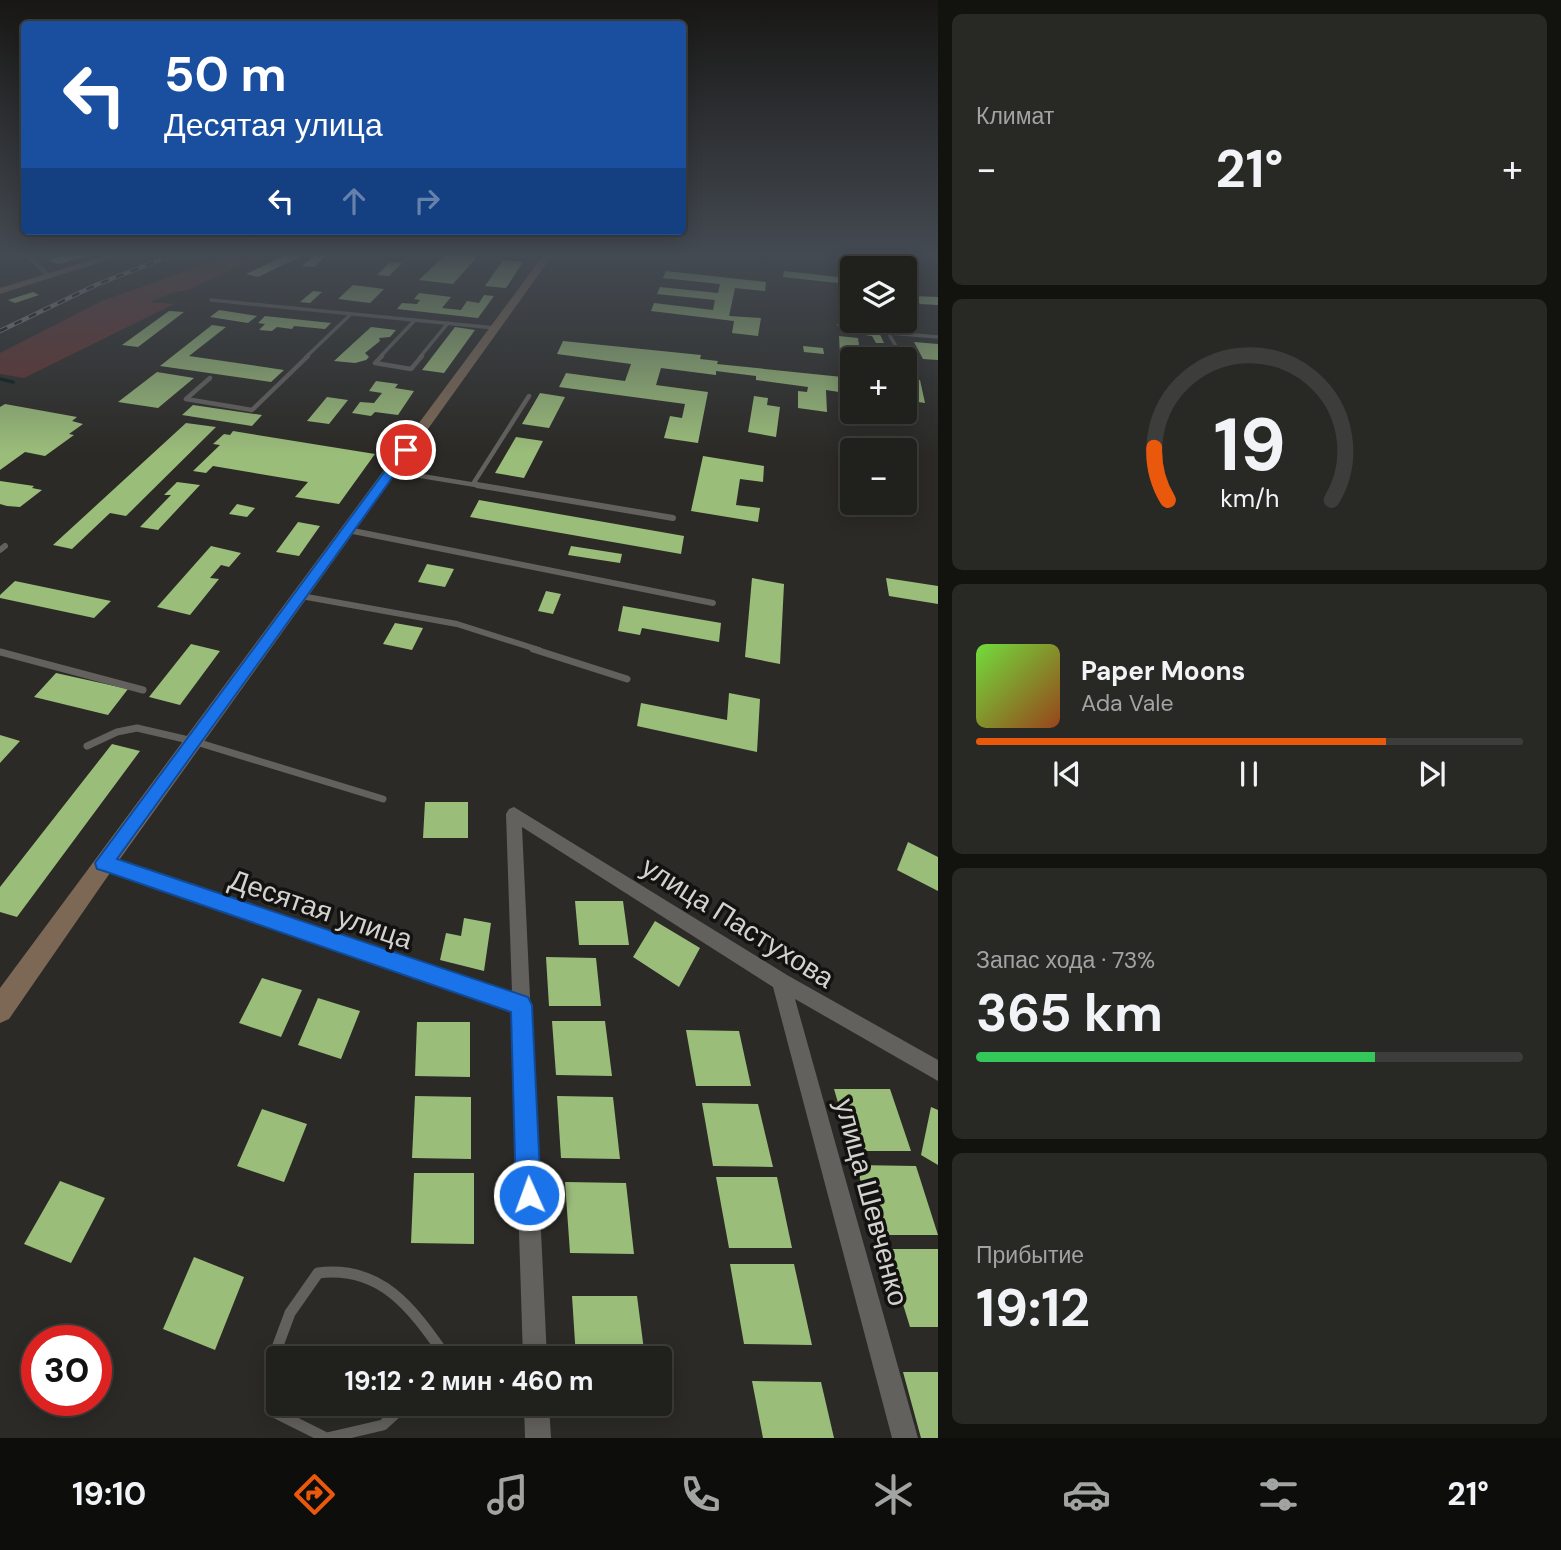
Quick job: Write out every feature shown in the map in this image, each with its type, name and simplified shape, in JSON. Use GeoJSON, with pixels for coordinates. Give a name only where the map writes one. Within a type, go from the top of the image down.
{"type":"FeatureCollection","features":[{"type":"Feature","properties":{"kind":"main road"},"geometry":{"type":"LineString","coordinates":[[0,1010],[104,863],[501,320]]}},
{"type":"Feature","properties":{"kind":"street","name":"улица Пастухова"},"geometry":{"type":"LineString","coordinates":[[521,1005],[514,814],[781,981],[938,1071]]}},
{"type":"Feature","properties":{"kind":"street","name":"Десятая улица"},"geometry":{"type":"LineString","coordinates":[[104,863],[521,1005]]}},
{"type":"Feature","properties":{"kind":"street","name":"улица Шевченко"},"geometry":{"type":"LineString","coordinates":[[781,981],[905,1438]]}},
{"type":"Feature","properties":{"kind":"street"},"geometry":{"type":"LineString","coordinates":[[521,1005],[535,1346]]}},
{"type":"Feature","properties":{"kind":"street"},"geometry":{"type":"LineString","coordinates":[[537,1416],[538,1438]]}},
{"type":"Feature","properties":{"kind":"lane"},"geometry":{"type":"LineString","coordinates":[[210,378],[186,399],[252,410],[345,320]]}},
{"type":"Feature","properties":{"kind":"lane"},"geometry":{"type":"LineString","coordinates":[[415,320],[375,363],[411,369],[448,323]]}},
{"type":"Feature","properties":{"kind":"lane"},"geometry":{"type":"LineString","coordinates":[[416,320],[495,328]]}},
{"type":"Feature","properties":{"kind":"lane"},"geometry":{"type":"LineString","coordinates":[[889,333],[938,337]]}},
{"type":"Feature","properties":{"kind":"lane"},"geometry":{"type":"LineString","coordinates":[[889,333],[897,347]]}},
{"type":"Feature","properties":{"kind":"lane"},"geometry":{"type":"LineString","coordinates":[[473,484],[529,396]]}},
{"type":"Feature","properties":{"kind":"lane"},"geometry":{"type":"LineString","coordinates":[[391,471],[673,518]]}},
{"type":"Feature","properties":{"kind":"lane"},"geometry":{"type":"LineString","coordinates":[[348,530],[713,604]]}},
{"type":"Feature","properties":{"kind":"lane"},"geometry":{"type":"LineString","coordinates":[[300,595],[457,624],[627,679]]}},
{"type":"Feature","properties":{"kind":"lane"},"geometry":{"type":"LineString","coordinates":[[0,652],[143,690]]}},
{"type":"Feature","properties":{"kind":"lane"},"geometry":{"type":"LineString","coordinates":[[87,746],[117,732],[137,728],[194,741],[383,799]]}},
{"type":"Feature","properties":{"kind":"lane"},"geometry":{"type":"LineString","coordinates":[[278,1346],[290,1313],[318,1273],[349,1271],[378,1283],[413,1311],[438,1346]]}},
{"type":"Feature","properties":{"kind":"lane"},"geometry":{"type":"LineString","coordinates":[[283,1416],[327,1438],[383,1426],[393,1416]]}},
{"type":"Feature","properties":{"kind":"shaded area"},"geometry":{"type":"Polygon","coordinates":[[[65,320],[141,320],[24,378],[0,374],[0,353],[65,320]]]}},
{"type":"Feature","properties":{"kind":"building"},"geometry":{"type":"Polygon","coordinates":[[[156,320],[173,320],[138,347],[122,345],[156,320]]]}},
{"type":"Feature","properties":{"kind":"building"},"geometry":{"type":"Polygon","coordinates":[[[230,320],[252,320],[248,323],[230,320]]]}},
{"type":"Feature","properties":{"kind":"building"},"geometry":{"type":"Polygon","coordinates":[[[261,320],[304,320],[331,323],[325,329],[294,326],[292,329],[277,327],[272,331],[259,330],[265,324],[258,323],[261,320]]]}},
{"type":"Feature","properties":{"kind":"building"},"geometry":{"type":"Polygon","coordinates":[[[727,320],[761,320],[758,336],[732,333],[734,321],[727,320]]]}},
{"type":"Feature","properties":{"kind":"building"},"geometry":{"type":"Polygon","coordinates":[[[212,325],[226,327],[189,356],[284,370],[271,382],[160,366],[212,325]]]}},
{"type":"Feature","properties":{"kind":"building"},"geometry":{"type":"Polygon","coordinates":[[[371,327],[396,330],[390,337],[379,338],[380,341],[365,353],[369,357],[366,360],[355,363],[334,361],[371,327]]]}},
{"type":"Feature","properties":{"kind":"building"},"geometry":{"type":"Polygon","coordinates":[[[455,327],[475,330],[444,373],[422,370],[455,327]]]}},
{"type":"Feature","properties":{"kind":"building"},"geometry":{"type":"Polygon","coordinates":[[[864,333],[879,333],[884,343],[876,343],[872,336],[864,333]]]}},
{"type":"Feature","properties":{"kind":"building"},"geometry":{"type":"Polygon","coordinates":[[[839,336],[858,338],[859,347],[840,347],[840,356],[839,336]]]}},
{"type":"Feature","properties":{"kind":"building"},"geometry":{"type":"Polygon","coordinates":[[[563,341],[701,355],[700,359],[718,361],[717,364],[840,377],[840,392],[826,390],[827,412],[798,408],[798,391],[807,392],[808,387],[756,380],[756,376],[716,371],[716,375],[661,368],[656,385],[708,392],[698,443],[664,438],[670,416],[682,418],[685,404],[559,387],[566,373],[625,381],[631,364],[557,354],[563,341]]]}},
{"type":"Feature","properties":{"kind":"building"},"geometry":{"type":"Polygon","coordinates":[[[914,342],[938,344],[938,360],[923,359],[914,342]]]}},
{"type":"Feature","properties":{"kind":"building"},"geometry":{"type":"Polygon","coordinates":[[[803,346],[823,348],[824,354],[804,352],[803,346]]]}},
{"type":"Feature","properties":{"kind":"building"},"geometry":{"type":"Polygon","coordinates":[[[157,372],[194,378],[158,408],[118,402],[157,372]]]}},
{"type":"Feature","properties":{"kind":"building"},"geometry":{"type":"Polygon","coordinates":[[[917,380],[920,380],[925,403],[917,402],[917,380]]]}},
{"type":"Feature","properties":{"kind":"building"},"geometry":{"type":"Polygon","coordinates":[[[376,381],[398,384],[395,388],[414,391],[398,415],[375,412],[371,416],[352,413],[360,402],[374,403],[382,393],[369,391],[376,381]]]}},
{"type":"Feature","properties":{"kind":"building"},"geometry":{"type":"Polygon","coordinates":[[[540,393],[565,397],[549,428],[522,424],[540,393]]]}},
{"type":"Feature","properties":{"kind":"building"},"geometry":{"type":"Polygon","coordinates":[[[754,396],[768,398],[767,405],[780,407],[776,437],[748,432],[754,396]]]}},
{"type":"Feature","properties":{"kind":"building"},"geometry":{"type":"Polygon","coordinates":[[[327,397],[348,400],[329,424],[307,421],[327,397]]]}},
{"type":"Feature","properties":{"kind":"building"},"geometry":{"type":"Polygon","coordinates":[[[5,404],[77,417],[72,421],[83,424],[69,434],[74,435],[45,456],[25,452],[0,470],[0,407],[5,404]]]}},
{"type":"Feature","properties":{"kind":"building"},"geometry":{"type":"Polygon","coordinates":[[[193,405],[262,415],[252,426],[182,415],[193,405]]]}},
{"type":"Feature","properties":{"kind":"building"},"geometry":{"type":"Polygon","coordinates":[[[186,423],[216,427],[126,516],[110,513],[72,549],[53,545],[186,423]]]}},
{"type":"Feature","properties":{"kind":"building"},"geometry":{"type":"Polygon","coordinates":[[[233,431],[375,454],[339,504],[295,497],[308,482],[213,466],[206,473],[193,471],[220,445],[213,444],[224,434],[230,435],[233,431]]]}},
{"type":"Feature","properties":{"kind":"building"},"geometry":{"type":"Polygon","coordinates":[[[516,437],[543,441],[524,478],[495,473],[516,437]]]}},
{"type":"Feature","properties":{"kind":"building"},"geometry":{"type":"Polygon","coordinates":[[[703,456],[764,466],[763,482],[740,479],[736,505],[760,508],[758,522],[691,511],[703,456]]]}},
{"type":"Feature","properties":{"kind":"building"},"geometry":{"type":"Polygon","coordinates":[[[0,481],[34,486],[32,488],[42,490],[20,507],[7,506],[0,504],[0,481]]]}},
{"type":"Feature","properties":{"kind":"building"},"geometry":{"type":"Polygon","coordinates":[[[177,482],[200,485],[158,530],[140,527],[171,495],[164,495],[177,482]]]}},
{"type":"Feature","properties":{"kind":"building"},"geometry":{"type":"Polygon","coordinates":[[[479,500],[684,536],[681,554],[470,517],[479,500]]]}},
{"type":"Feature","properties":{"kind":"building"},"geometry":{"type":"Polygon","coordinates":[[[237,504],[255,508],[247,517],[229,514],[237,504]]]}},
{"type":"Feature","properties":{"kind":"building"},"geometry":{"type":"Polygon","coordinates":[[[298,522],[320,526],[299,556],[276,552],[298,522]]]}},
{"type":"Feature","properties":{"kind":"building"},"geometry":{"type":"Polygon","coordinates":[[[211,546],[241,553],[229,567],[221,565],[210,578],[219,579],[190,615],[157,607],[211,546]]]}},
{"type":"Feature","properties":{"kind":"building"},"geometry":{"type":"Polygon","coordinates":[[[571,546],[622,554],[620,563],[568,555],[571,546]]]}},
{"type":"Feature","properties":{"kind":"building"},"geometry":{"type":"Polygon","coordinates":[[[427,564],[454,569],[445,587],[418,582],[427,564]]]}},
{"type":"Feature","properties":{"kind":"building"},"geometry":{"type":"Polygon","coordinates":[[[752,578],[784,584],[780,664],[745,657],[752,578]]]}},
{"type":"Feature","properties":{"kind":"building"},"geometry":{"type":"Polygon","coordinates":[[[886,578],[938,586],[938,604],[889,596],[886,578]]]}},
{"type":"Feature","properties":{"kind":"building"},"geometry":{"type":"Polygon","coordinates":[[[15,581],[111,601],[94,618],[0,598],[15,581]]]}},
{"type":"Feature","properties":{"kind":"building"},"geometry":{"type":"Polygon","coordinates":[[[546,591],[561,594],[553,614],[538,611],[546,591]]]}},
{"type":"Feature","properties":{"kind":"building"},"geometry":{"type":"Polygon","coordinates":[[[623,606],[721,623],[719,642],[642,628],[640,635],[618,631],[623,606]]]}},
{"type":"Feature","properties":{"kind":"building"},"geometry":{"type":"Polygon","coordinates":[[[395,623],[423,628],[412,650],[383,644],[395,623]]]}},
{"type":"Feature","properties":{"kind":"building"},"geometry":{"type":"Polygon","coordinates":[[[191,644],[220,651],[180,705],[149,697],[191,644]]]}},
{"type":"Feature","properties":{"kind":"building"},"geometry":{"type":"Polygon","coordinates":[[[56,673],[128,689],[108,715],[34,697],[56,673]]]}},
{"type":"Feature","properties":{"kind":"building"},"geometry":{"type":"Polygon","coordinates":[[[729,693],[760,699],[757,752],[637,726],[641,703],[727,720],[729,693]]]}},
{"type":"Feature","properties":{"kind":"building"},"geometry":{"type":"Polygon","coordinates":[[[0,735],[20,741],[0,763],[0,735]]]}},
{"type":"Feature","properties":{"kind":"building"},"geometry":{"type":"Polygon","coordinates":[[[112,744],[140,751],[17,917],[0,912],[0,887],[112,744]]]}},
{"type":"Feature","properties":{"kind":"building"},"geometry":{"type":"Polygon","coordinates":[[[425,802],[468,802],[468,838],[423,838],[425,802]]]}},
{"type":"Feature","properties":{"kind":"building"},"geometry":{"type":"Polygon","coordinates":[[[908,842],[938,857],[938,891],[897,870],[908,842]]]}},
{"type":"Feature","properties":{"kind":"building"},"geometry":{"type":"Polygon","coordinates":[[[575,901],[623,901],[629,945],[579,945],[575,901]]]}},
{"type":"Feature","properties":{"kind":"building"},"geometry":{"type":"Polygon","coordinates":[[[464,918],[491,923],[484,971],[440,960],[446,933],[461,936],[464,918]]]}},
{"type":"Feature","properties":{"kind":"building"},"geometry":{"type":"Polygon","coordinates":[[[655,921],[700,948],[679,987],[633,957],[655,921]]]}},
{"type":"Feature","properties":{"kind":"building"},"geometry":{"type":"Polygon","coordinates":[[[546,957],[596,958],[601,1006],[549,1006],[546,957]]]}},
{"type":"Feature","properties":{"kind":"building"},"geometry":{"type":"Polygon","coordinates":[[[262,978],[302,990],[281,1037],[239,1023],[262,978]]]}},
{"type":"Feature","properties":{"kind":"building"},"geometry":{"type":"Polygon","coordinates":[[[318,998],[360,1011],[341,1059],[298,1045],[318,998]]]}},
{"type":"Feature","properties":{"kind":"building"},"geometry":{"type":"Polygon","coordinates":[[[552,1021],[605,1021],[612,1076],[556,1075],[552,1021]]]}},
{"type":"Feature","properties":{"kind":"building"},"geometry":{"type":"Polygon","coordinates":[[[417,1022],[470,1022],[470,1077],[415,1076],[417,1022]]]}},
{"type":"Feature","properties":{"kind":"building"},"geometry":{"type":"Polygon","coordinates":[[[686,1030],[739,1031],[751,1086],[696,1086],[686,1030]]]}},
{"type":"Feature","properties":{"kind":"building"},"geometry":{"type":"Polygon","coordinates":[[[834,1089],[890,1089],[911,1151],[852,1151],[834,1089]]]}},
{"type":"Feature","properties":{"kind":"building"},"geometry":{"type":"Polygon","coordinates":[[[415,1096],[471,1097],[471,1159],[412,1158],[415,1096]]]}},
{"type":"Feature","properties":{"kind":"building"},"geometry":{"type":"Polygon","coordinates":[[[557,1096],[613,1097],[620,1159],[561,1158],[557,1096]]]}},
{"type":"Feature","properties":{"kind":"building"},"geometry":{"type":"Polygon","coordinates":[[[702,1103],[758,1104],[773,1167],[713,1166],[702,1103]]]}},
{"type":"Feature","properties":{"kind":"building"},"geometry":{"type":"Polygon","coordinates":[[[931,1107],[938,1110],[938,1165],[921,1155],[931,1107]]]}},
{"type":"Feature","properties":{"kind":"building"},"geometry":{"type":"Polygon","coordinates":[[[262,1109],[307,1124],[284,1182],[237,1166],[262,1109]]]}},
{"type":"Feature","properties":{"kind":"building"},"geometry":{"type":"Polygon","coordinates":[[[856,1165],[916,1166],[938,1235],[876,1235],[856,1165]]]}},
{"type":"Feature","properties":{"kind":"building"},"geometry":{"type":"Polygon","coordinates":[[[414,1173],[474,1173],[474,1244],[411,1243],[414,1173]]]}},
{"type":"Feature","properties":{"kind":"building"},"geometry":{"type":"Polygon","coordinates":[[[716,1177],[777,1177],[792,1248],[729,1248],[716,1177]]]}},
{"type":"Feature","properties":{"kind":"building"},"geometry":{"type":"Polygon","coordinates":[[[60,1181],[105,1198],[71,1263],[24,1244],[60,1181]]]}},
{"type":"Feature","properties":{"kind":"building"},"geometry":{"type":"Polygon","coordinates":[[[565,1182],[626,1183],[634,1254],[570,1253],[565,1182]]]}},
{"type":"Feature","properties":{"kind":"building"},"geometry":{"type":"Polygon","coordinates":[[[886,1249],[938,1249],[938,1327],[910,1327],[886,1249]]]}},
{"type":"Feature","properties":{"kind":"building"},"geometry":{"type":"Polygon","coordinates":[[[194,1257],[244,1277],[215,1350],[163,1329],[194,1257]]]}},
{"type":"Feature","properties":{"kind":"building"},"geometry":{"type":"Polygon","coordinates":[[[730,1264],[794,1264],[812,1345],[744,1344],[730,1264]]]}},
{"type":"Feature","properties":{"kind":"building"},"geometry":{"type":"Polygon","coordinates":[[[572,1296],[637,1296],[643,1346],[575,1346],[572,1296]]]}},
{"type":"Feature","properties":{"kind":"building"},"geometry":{"type":"Polygon","coordinates":[[[903,1372],[938,1372],[938,1438],[921,1438],[903,1372]]]}},
{"type":"Feature","properties":{"kind":"building"},"geometry":{"type":"Polygon","coordinates":[[[752,1381],[821,1382],[834,1438],[763,1438],[752,1381]]]}},
{"type":"Feature","properties":{"kind":"waterway"},"geometry":{"type":"LineString","coordinates":[[0,379],[13,382]]}},
{"type":"Feature","properties":{"kind":"railway"},"geometry":{"type":"LineString","coordinates":[[0,331],[23,320]]}},
{"type":"Feature","properties":{"kind":"route"},"geometry":{"type":"LineString","coordinates":[[406,450],[104,863],[521,1005],[529,1195]]}}]}
